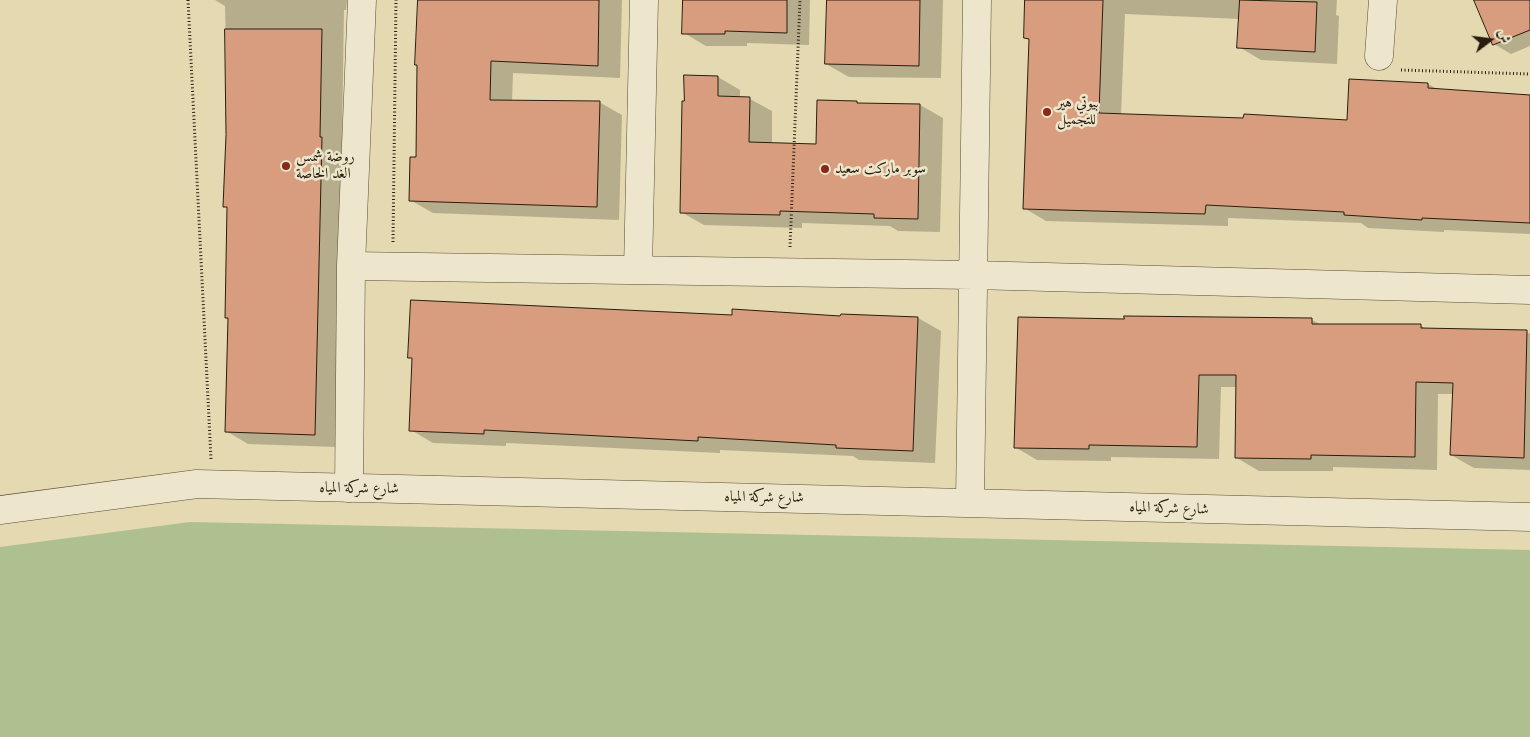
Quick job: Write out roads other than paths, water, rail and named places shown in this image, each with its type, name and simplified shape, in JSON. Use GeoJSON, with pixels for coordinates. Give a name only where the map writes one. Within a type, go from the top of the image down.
{"type":"FeatureCollection","features":[{"type":"Feature","properties":{"kind":"street"},"geometry":{"type":"LineString","coordinates":[[349,488],[351,266],[362,0]]}},
{"type":"Feature","properties":{"kind":"street"},"geometry":{"type":"LineString","coordinates":[[638,270],[644,0]]}},
{"type":"Feature","properties":{"kind":"street"},"geometry":{"type":"LineString","coordinates":[[970,502],[977,0]]}},
{"type":"Feature","properties":{"kind":"street"},"geometry":{"type":"LineString","coordinates":[[1379,56],[1383,0]]}},
{"type":"Feature","properties":{"kind":"street"},"geometry":{"type":"LineString","coordinates":[[351,266],[973,275],[1530,290]]}},
{"type":"Feature","properties":{"kind":"street","name":"شارع شركة المياه"},"geometry":{"type":"LineString","coordinates":[[0,510],[197,484],[212,484],[1530,517]]}},
{"type":"Feature","properties":{"kind":"place","name":"بيوتي هير للتجميل"},"geometry":{"type":"Point","coordinates":[1047,112]}},
{"type":"Feature","properties":{"kind":"place","name":"روضة شمس الغد الخاصة"},"geometry":{"type":"Point","coordinates":[286,166]}},
{"type":"Feature","properties":{"kind":"place","name":"سوبر ماركت سعيد"},"geometry":{"type":"Point","coordinates":[825,169]}}]}
